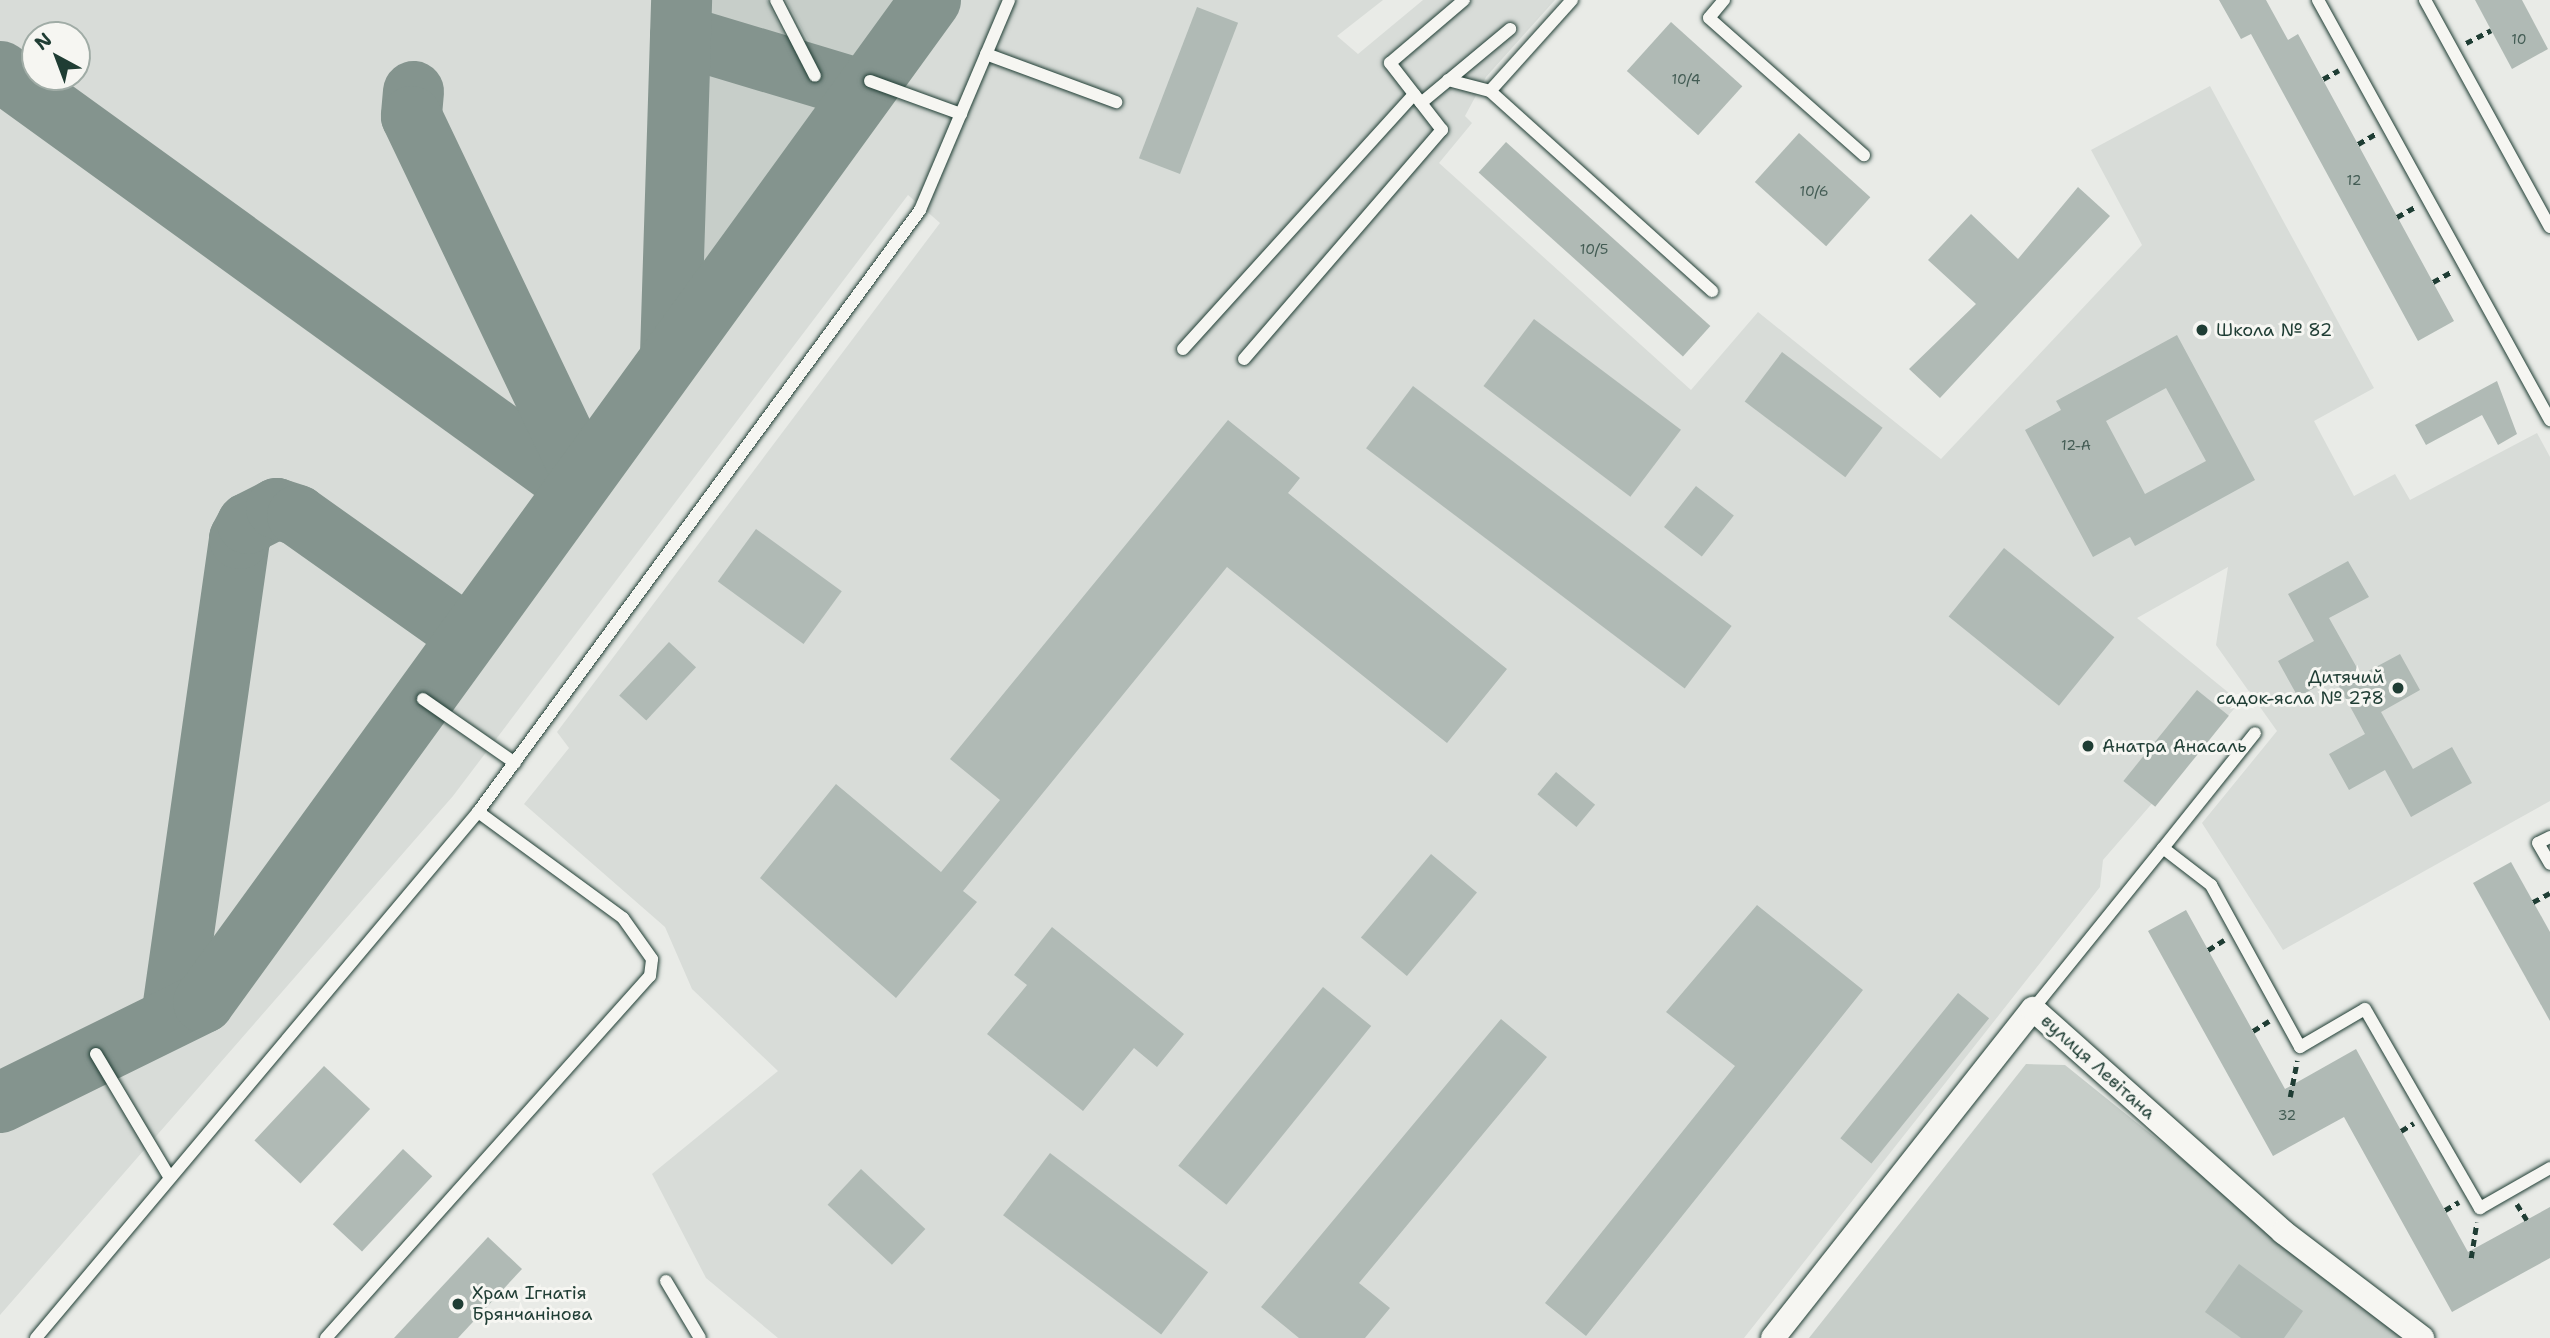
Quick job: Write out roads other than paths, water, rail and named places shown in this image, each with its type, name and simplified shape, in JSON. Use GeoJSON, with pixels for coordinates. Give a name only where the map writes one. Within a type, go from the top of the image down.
{"type":"FeatureCollection","features":[{"type":"Feature","properties":{"kind":"street","name":"вулиця Левітана"},"geometry":{"type":"LineString","coordinates":[[1773,1338],[2033,1009],[2283,1232],[2422,1338]]}},
{"type":"Feature","properties":{"kind":"lane"},"geometry":{"type":"LineString","coordinates":[[776,0],[815,76]]}},
{"type":"Feature","properties":{"kind":"lane"},"geometry":{"type":"LineString","coordinates":[[36,1338],[478,812],[920,209],[1009,0]]}},
{"type":"Feature","properties":{"kind":"lane"},"geometry":{"type":"LineString","coordinates":[[1244,359],[1442,130],[1390,63],[1464,0]]}},
{"type":"Feature","properties":{"kind":"lane"},"geometry":{"type":"LineString","coordinates":[[1490,91],[1572,0]]}},
{"type":"Feature","properties":{"kind":"lane"},"geometry":{"type":"LineString","coordinates":[[1724,0],[1709,18],[1864,155]]}},
{"type":"Feature","properties":{"kind":"lane"},"geometry":{"type":"LineString","coordinates":[[2318,0],[2550,420]]}},
{"type":"Feature","properties":{"kind":"lane"},"geometry":{"type":"LineString","coordinates":[[2425,0],[2550,227]]}},
{"type":"Feature","properties":{"kind":"lane"},"geometry":{"type":"LineString","coordinates":[[1184,349],[1417,99],[1448,80],[1510,29]]}},
{"type":"Feature","properties":{"kind":"lane"},"geometry":{"type":"LineString","coordinates":[[986,54],[1116,102]]}},
{"type":"Feature","properties":{"kind":"lane"},"geometry":{"type":"LineString","coordinates":[[1448,80],[1490,91],[1712,291]]}},
{"type":"Feature","properties":{"kind":"lane"},"geometry":{"type":"LineString","coordinates":[[870,81],[961,114]]}},
{"type":"Feature","properties":{"kind":"lane"},"geometry":{"type":"LineString","coordinates":[[423,699],[515,763]]}},
{"type":"Feature","properties":{"kind":"lane"},"geometry":{"type":"LineString","coordinates":[[2033,1009],[2255,733]]}},
{"type":"Feature","properties":{"kind":"lane"},"geometry":{"type":"LineString","coordinates":[[326,1338],[650,976],[648,949],[623,918],[478,812]]}},
{"type":"Feature","properties":{"kind":"lane"},"geometry":{"type":"LineString","coordinates":[[2550,837],[2538,843],[2550,864]]}},
{"type":"Feature","properties":{"kind":"lane"},"geometry":{"type":"LineString","coordinates":[[2163,848],[2211,885],[2300,1047],[2365,1009],[2480,1208],[2550,1168]]}},
{"type":"Feature","properties":{"kind":"lane"},"geometry":{"type":"LineString","coordinates":[[96,1054],[170,1178]]}},
{"type":"Feature","properties":{"kind":"lane"},"geometry":{"type":"LineString","coordinates":[[666,1281],[700,1338]]}},
{"type":"Feature","properties":{"kind":"place","name":"Школа № 82"},"geometry":{"type":"Point","coordinates":[2202,330]}},
{"type":"Feature","properties":{"kind":"place","name":"Дитячий садок-ясла № 278"},"geometry":{"type":"Point","coordinates":[2398,688]}},
{"type":"Feature","properties":{"kind":"place","name":"Анатра Анасаль"},"geometry":{"type":"Point","coordinates":[2088,746]}},
{"type":"Feature","properties":{"kind":"place","name":"Храм Ігнатія Брянчанінова"},"geometry":{"type":"Point","coordinates":[458,1304]}}]}
